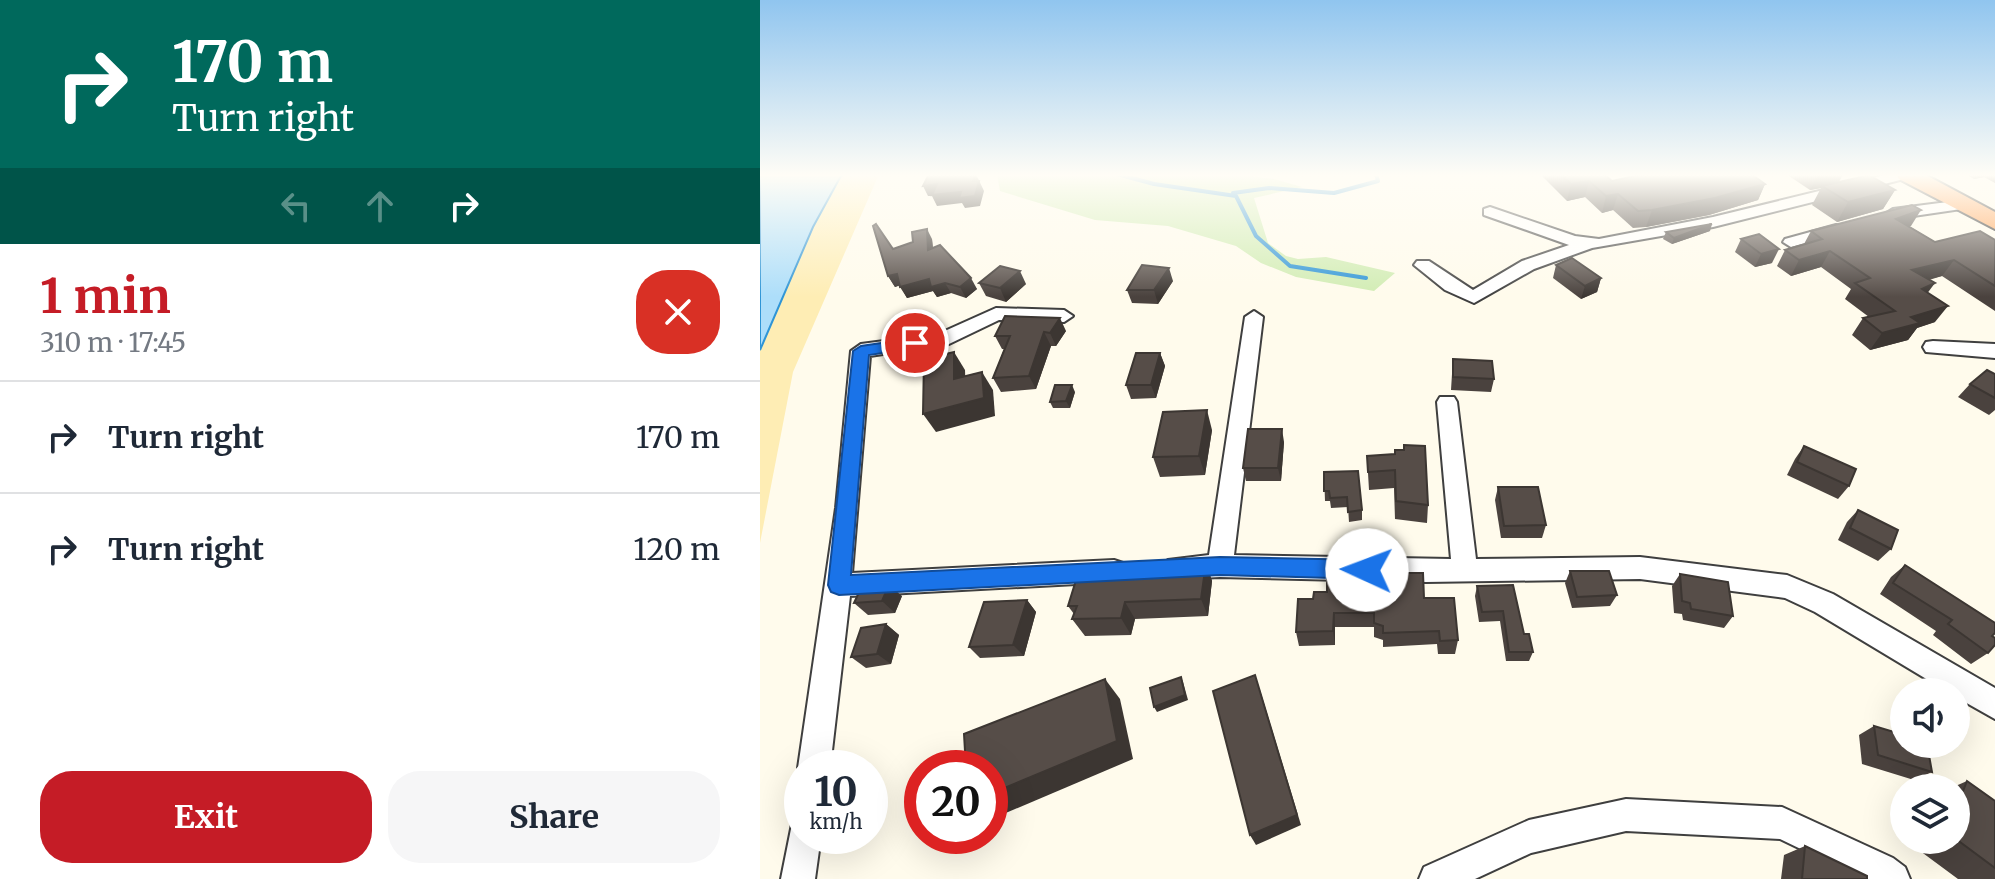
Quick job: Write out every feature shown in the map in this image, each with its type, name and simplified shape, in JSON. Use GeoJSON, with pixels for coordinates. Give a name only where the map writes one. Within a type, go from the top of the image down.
{"type":"FeatureCollection","features":[{"type":"Feature","properties":{"kind":"street"},"geometry":{"type":"LineString","coordinates":[[1499,215],[1588,244]]}},
{"type":"Feature","properties":{"kind":"street"},"geometry":{"type":"LineString","coordinates":[[1423,265],[1451,286],[1474,297],[1528,265],[1588,244],[1741,215]]}},
{"type":"Feature","properties":{"kind":"street"},"geometry":{"type":"LineString","coordinates":[[1874,220],[1891,215]]}},
{"type":"Feature","properties":{"kind":"street"},"geometry":{"type":"LineString","coordinates":[[1791,242],[1846,227]]}},
{"type":"Feature","properties":{"kind":"street"},"geometry":{"type":"LineString","coordinates":[[816,750],[839,585],[861,351],[942,340],[996,314],[1064,316]]}},
{"type":"Feature","properties":{"kind":"street"},"geometry":{"type":"LineString","coordinates":[[1220,566],[1254,317]]}},
{"type":"Feature","properties":{"kind":"street"},"geometry":{"type":"LineString","coordinates":[[1933,347],[1995,351]]}},
{"type":"Feature","properties":{"kind":"street"},"geometry":{"type":"LineString","coordinates":[[1447,402],[1465,570]]}},
{"type":"Feature","properties":{"kind":"street"},"geometry":{"type":"LineString","coordinates":[[839,585],[1220,566],[1426,571],[1640,568],[1787,587],[1824,603],[1995,704]]}},
{"type":"Feature","properties":{"kind":"street"},"geometry":{"type":"LineString","coordinates":[[1436,879],[1529,837],[1626,815],[1782,823],[1881,870],[1893,879]]}},
{"type":"Feature","properties":{"kind":"street"},"geometry":{"type":"LineString","coordinates":[[798,879],[801,854]]}},
{"type":"Feature","properties":{"kind":"green space"},"geometry":{"type":"Polygon","coordinates":[[[1079,215],[1259,215],[1268,243],[1286,256],[1298,259],[1326,257],[1395,273],[1374,291],[1296,277],[1261,263],[1236,246],[1168,226],[1095,220],[1079,215]]]}},
{"type":"Feature","properties":{"kind":"sand"},"geometry":{"type":"Polygon","coordinates":[[[819,215],[861,215],[793,372],[760,543],[760,350],[819,215]]]}},
{"type":"Feature","properties":{"kind":"water"},"geometry":{"type":"Polygon","coordinates":[[[760,215],[820,215],[760,350],[760,215]]]}},
{"type":"Feature","properties":{"kind":"building"},"geometry":{"type":"Polygon","coordinates":[[[1873,215],[1907,215],[1896,219],[1935,242],[1980,231],[1995,240],[1995,286],[1954,260],[1912,270],[1935,283],[1922,289],[1948,306],[1911,317],[1920,323],[1882,333],[1863,318],[1895,311],[1855,283],[1870,278],[1830,251],[1799,260],[1785,250],[1822,239],[1811,231],[1873,215]]]}},
{"type":"Feature","properties":{"kind":"building"},"geometry":{"type":"Polygon","coordinates":[[[876,224],[893,249],[913,242],[912,232],[927,229],[928,250],[940,245],[971,278],[960,287],[945,283],[931,287],[929,279],[900,287],[897,274],[888,276],[873,226],[876,224]]]}},
{"type":"Feature","properties":{"kind":"building"},"geometry":{"type":"Polygon","coordinates":[[[1712,224],[1674,238],[1666,232],[1712,224]]]}},
{"type":"Feature","properties":{"kind":"building"},"geometry":{"type":"Polygon","coordinates":[[[1759,234],[1779,249],[1761,254],[1741,239],[1759,234]]]}},
{"type":"Feature","properties":{"kind":"building"},"geometry":{"type":"Polygon","coordinates":[[[1572,258],[1601,278],[1585,286],[1556,265],[1572,258]]]}},
{"type":"Feature","properties":{"kind":"building"},"geometry":{"type":"Polygon","coordinates":[[[1142,265],[1169,268],[1154,290],[1127,290],[1142,265]]]}},
{"type":"Feature","properties":{"kind":"building"},"geometry":{"type":"Polygon","coordinates":[[[1000,266],[1020,271],[1000,288],[979,283],[1000,266]]]}},
{"type":"Feature","properties":{"kind":"building"},"geometry":{"type":"Polygon","coordinates":[[[1005,316],[1060,318],[1050,333],[1044,332],[1029,376],[993,378],[1010,336],[995,336],[1005,316]]]}},
{"type":"Feature","properties":{"kind":"building"},"geometry":{"type":"Polygon","coordinates":[[[954,352],[954,379],[982,372],[984,398],[923,414],[924,359],[954,352]]]}},
{"type":"Feature","properties":{"kind":"building"},"geometry":{"type":"Polygon","coordinates":[[[1136,353],[1160,353],[1151,385],[1126,385],[1136,353]]]}},
{"type":"Feature","properties":{"kind":"building"},"geometry":{"type":"Polygon","coordinates":[[[1453,359],[1492,361],[1494,379],[1453,377],[1453,359]]]}},
{"type":"Feature","properties":{"kind":"building"},"geometry":{"type":"Polygon","coordinates":[[[1987,370],[1995,374],[1995,398],[1970,384],[1987,370]]]}},
{"type":"Feature","properties":{"kind":"building"},"geometry":{"type":"Polygon","coordinates":[[[1055,385],[1072,385],[1066,401],[1050,402],[1055,385]]]}},
{"type":"Feature","properties":{"kind":"building"},"geometry":{"type":"Polygon","coordinates":[[[1207,410],[1199,456],[1153,457],[1163,412],[1207,410]]]}},
{"type":"Feature","properties":{"kind":"building"},"geometry":{"type":"Polygon","coordinates":[[[1248,429],[1282,429],[1278,468],[1243,468],[1248,429]]]}},
{"type":"Feature","properties":{"kind":"building"},"geometry":{"type":"Polygon","coordinates":[[[1404,445],[1425,446],[1428,505],[1396,501],[1395,470],[1368,472],[1367,456],[1395,454],[1395,450],[1404,450],[1404,445]]]}},
{"type":"Feature","properties":{"kind":"building"},"geometry":{"type":"Polygon","coordinates":[[[1804,446],[1856,469],[1849,486],[1797,462],[1804,446]]]}},
{"type":"Feature","properties":{"kind":"building"},"geometry":{"type":"Polygon","coordinates":[[[1358,471],[1362,510],[1348,512],[1347,497],[1330,498],[1329,491],[1324,491],[1324,472],[1358,471]]]}},
{"type":"Feature","properties":{"kind":"building"},"geometry":{"type":"Polygon","coordinates":[[[1498,487],[1538,487],[1546,525],[1504,526],[1498,487]]]}},
{"type":"Feature","properties":{"kind":"building"},"geometry":{"type":"Polygon","coordinates":[[[1858,510],[1898,530],[1891,549],[1850,528],[1858,510]]]}},
{"type":"Feature","properties":{"kind":"building"},"geometry":{"type":"Polygon","coordinates":[[[1206,563],[1201,599],[1125,602],[1121,618],[1072,619],[1077,606],[1068,606],[1077,577],[1086,576],[1088,568],[1206,563]]]}},
{"type":"Feature","properties":{"kind":"building"},"geometry":{"type":"Polygon","coordinates":[[[1905,565],[1995,623],[1992,636],[1995,645],[1988,653],[1948,624],[1952,620],[1893,583],[1905,565]]]}},
{"type":"Feature","properties":{"kind":"building"},"geometry":{"type":"Polygon","coordinates":[[[1327,568],[1345,568],[1345,573],[1423,573],[1424,598],[1454,598],[1458,640],[1440,641],[1439,631],[1383,633],[1383,626],[1374,623],[1374,613],[1334,613],[1333,631],[1296,632],[1298,599],[1313,599],[1314,592],[1327,592],[1327,568]]]}},
{"type":"Feature","properties":{"kind":"building"},"geometry":{"type":"Polygon","coordinates":[[[1570,571],[1609,571],[1617,595],[1577,597],[1570,571]]]}},
{"type":"Feature","properties":{"kind":"building"},"geometry":{"type":"Polygon","coordinates":[[[1680,574],[1728,582],[1733,616],[1691,609],[1690,603],[1682,601],[1680,574]]]}},
{"type":"Feature","properties":{"kind":"building"},"geometry":{"type":"Polygon","coordinates":[[[889,585],[882,601],[854,603],[862,586],[889,585]]]}},
{"type":"Feature","properties":{"kind":"building"},"geometry":{"type":"Polygon","coordinates":[[[1513,585],[1524,634],[1529,634],[1533,652],[1509,652],[1503,611],[1482,612],[1477,586],[1513,585]]]}},
{"type":"Feature","properties":{"kind":"building"},"geometry":{"type":"Polygon","coordinates":[[[1027,600],[1013,645],[969,647],[984,602],[1027,600]]]}},
{"type":"Feature","properties":{"kind":"building"},"geometry":{"type":"Polygon","coordinates":[[[886,624],[877,654],[851,657],[861,628],[886,624]]]}},
{"type":"Feature","properties":{"kind":"building"},"geometry":{"type":"Polygon","coordinates":[[[1255,675],[1297,815],[1250,835],[1213,691],[1255,675]]]}},
{"type":"Feature","properties":{"kind":"building"},"geometry":{"type":"Polygon","coordinates":[[[1181,677],[1185,695],[1154,707],[1150,688],[1181,677]]]}},
{"type":"Feature","properties":{"kind":"building"},"geometry":{"type":"Polygon","coordinates":[[[1105,679],[1117,741],[1008,786],[1008,750],[965,750],[964,734],[1105,679]]]}},
{"type":"Feature","properties":{"kind":"building"},"geometry":{"type":"Polygon","coordinates":[[[1874,726],[1890,731],[1890,758],[1930,758],[1932,772],[1878,755],[1874,726]]]}},
{"type":"Feature","properties":{"kind":"building"},"geometry":{"type":"Polygon","coordinates":[[[1970,783],[1995,801],[1995,868],[1970,849],[1970,783]]]}},
{"type":"Feature","properties":{"kind":"building"},"geometry":{"type":"Polygon","coordinates":[[[1805,846],[1867,876],[1867,879],[1802,879],[1805,846]]]}},
{"type":"Feature","properties":{"kind":"waterway"},"geometry":{"type":"LineString","coordinates":[[1246,215],[1256,236],[1290,266],[1366,278]]}},
{"type":"Feature","properties":{"kind":"route"},"geometry":{"type":"LineString","coordinates":[[915,343],[861,351],[839,585],[1220,566],[1367,570]]}}]}
